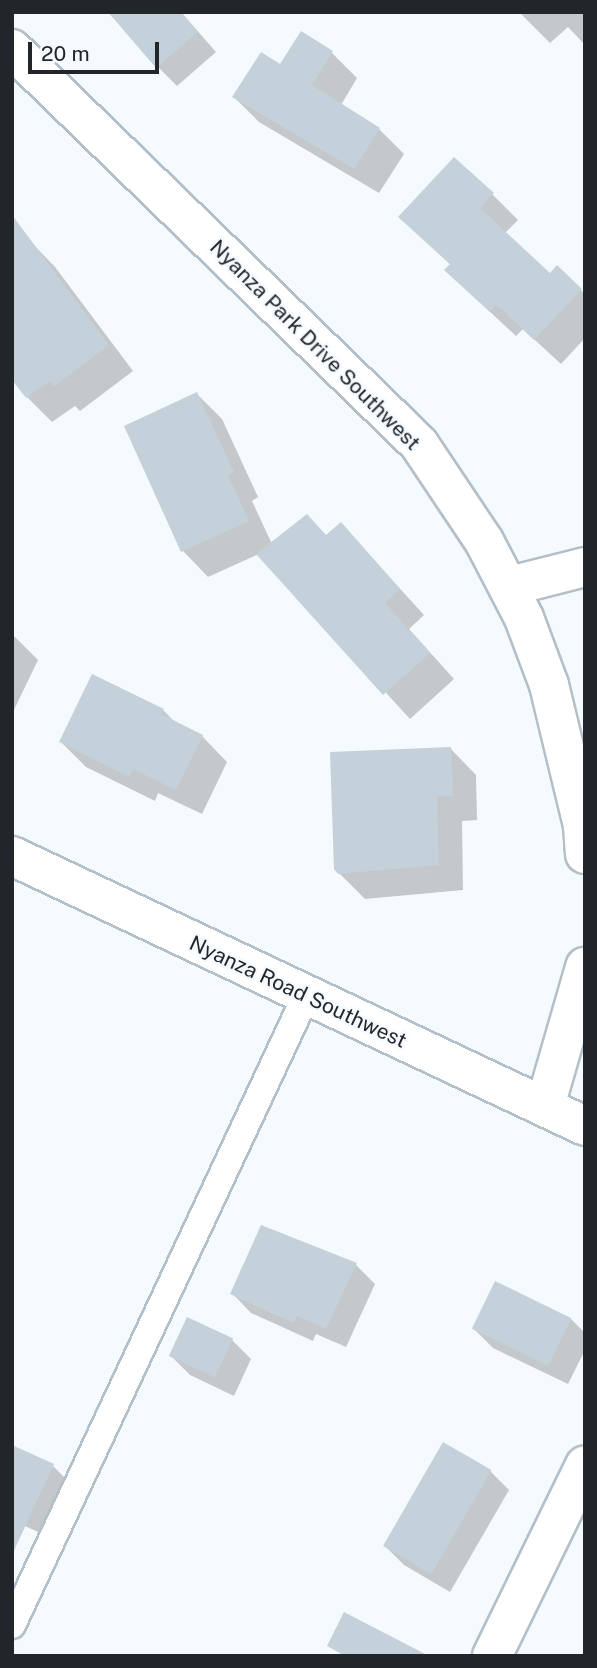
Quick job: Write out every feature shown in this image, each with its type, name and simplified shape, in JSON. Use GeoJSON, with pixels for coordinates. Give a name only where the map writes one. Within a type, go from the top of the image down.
{"type":"FeatureCollection","features":[{"type":"Feature","properties":{"kind":"street","name":"Nyanza Park Drive Southwest"},"geometry":{"type":"LineString","coordinates":[[12,49],[418,444],[510,586],[549,685],[585,854]]}},
{"type":"Feature","properties":{"kind":"street"},"geometry":{"type":"LineString","coordinates":[[510,586],[585,568]]}},
{"type":"Feature","properties":{"kind":"street","name":"Nyanza Road Southwest"},"geometry":{"type":"LineString","coordinates":[[12,856],[585,1126]]}},
{"type":"Feature","properties":{"kind":"street"},"geometry":{"type":"LineString","coordinates":[[545,1106],[585,967]]}},
{"type":"Feature","properties":{"kind":"street"},"geometry":{"type":"LineString","coordinates":[[492,1656],[585,1465]]}},
{"type":"Feature","properties":{"kind":"lane"},"geometry":{"type":"LineString","coordinates":[[12,1625],[306,996]]}},
{"type":"Feature","properties":{"kind":"building"},"geometry":{"type":"Polygon","coordinates":[[[108,12],[181,12],[198,32],[156,68],[108,12]]]}},
{"type":"Feature","properties":{"kind":"building"},"geometry":{"type":"Polygon","coordinates":[[[301,31],[333,51],[312,85],[380,128],[354,169],[232,97],[261,52],[280,64],[301,31]]]}},
{"type":"Feature","properties":{"kind":"building"},"geometry":{"type":"Polygon","coordinates":[[[454,157],[494,193],[480,208],[550,273],[557,265],[582,289],[534,340],[497,305],[490,312],[444,270],[450,264],[398,217],[454,157]]]}},
{"type":"Feature","properties":{"kind":"building"},"geometry":{"type":"Polygon","coordinates":[[[12,215],[109,345],[54,386],[50,381],[26,398],[12,380],[12,215]]]}},
{"type":"Feature","properties":{"kind":"building"},"geometry":{"type":"Polygon","coordinates":[[[197,392],[234,472],[228,475],[249,521],[181,552],[124,426],[197,392]]]}},
{"type":"Feature","properties":{"kind":"building"},"geometry":{"type":"Polygon","coordinates":[[[307,514],[326,535],[341,522],[400,589],[385,603],[430,653],[383,695],[256,554],[307,514]]]}},
{"type":"Feature","properties":{"kind":"building"},"geometry":{"type":"Polygon","coordinates":[[[92,674],[164,709],[161,714],[203,735],[176,790],[133,769],[129,777],[59,742],[92,674]]]}},
{"type":"Feature","properties":{"kind":"building"},"geometry":{"type":"Polygon","coordinates":[[[451,747],[453,796],[437,796],[439,865],[338,874],[334,869],[330,752],[451,747]]]}},
{"type":"Feature","properties":{"kind":"building"},"geometry":{"type":"Polygon","coordinates":[[[261,1225],[357,1263],[326,1329],[297,1316],[293,1323],[230,1294],[261,1225]]]}},
{"type":"Feature","properties":{"kind":"building"},"geometry":{"type":"Polygon","coordinates":[[[495,1281],[571,1318],[548,1366],[472,1329],[495,1281]]]}},
{"type":"Feature","properties":{"kind":"building"},"geometry":{"type":"Polygon","coordinates":[[[187,1317],[233,1339],[215,1378],[169,1356],[187,1317]]]}},
{"type":"Feature","properties":{"kind":"building"},"geometry":{"type":"Polygon","coordinates":[[[443,1442],[491,1470],[431,1574],[383,1546],[443,1442]]]}},
{"type":"Feature","properties":{"kind":"building"},"geometry":{"type":"Polygon","coordinates":[[[12,1445],[54,1464],[12,1555],[12,1445]]]}},
{"type":"Feature","properties":{"kind":"building"},"geometry":{"type":"Polygon","coordinates":[[[344,1612],[429,1656],[345,1656],[327,1646],[344,1612]]]}}]}
